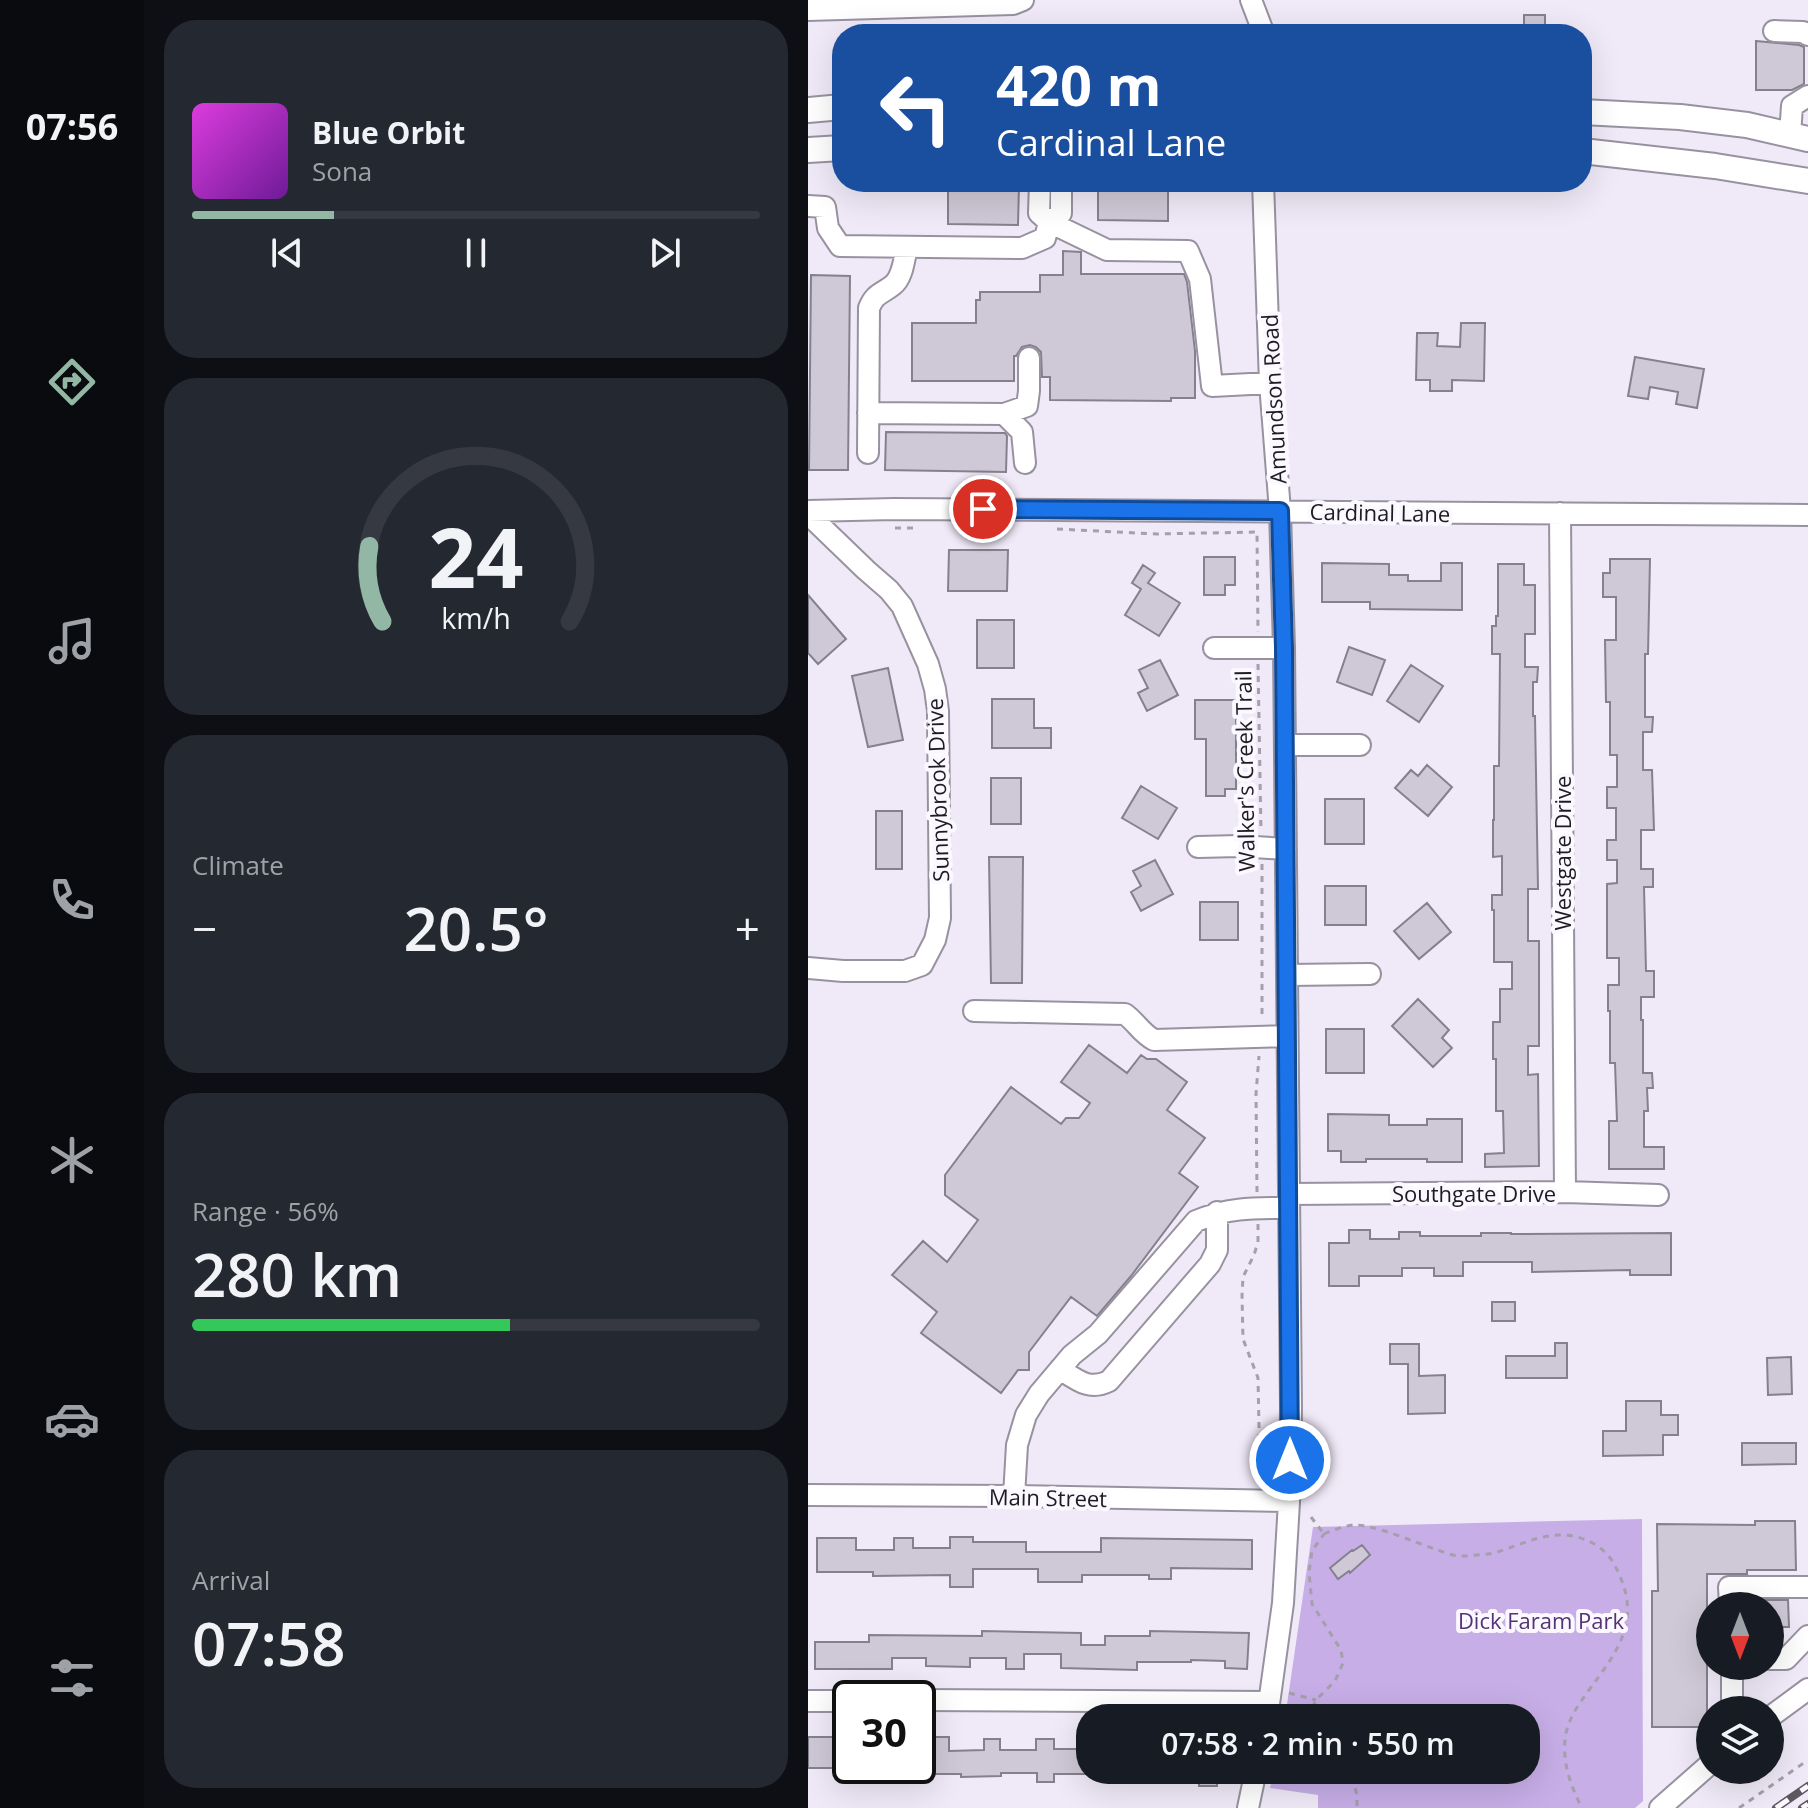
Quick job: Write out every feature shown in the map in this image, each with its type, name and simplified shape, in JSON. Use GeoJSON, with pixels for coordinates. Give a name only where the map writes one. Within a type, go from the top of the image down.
{"type":"FeatureCollection","features":[{"type":"Feature","properties":{"kind":"main road"},"geometry":{"type":"LineString","coordinates":[[808,110],[832,108]]}},
{"type":"Feature","properties":{"kind":"main road"},"geometry":{"type":"LineString","coordinates":[[1592,113],[1680,117],[1747,125],[1799,137]]}},
{"type":"Feature","properties":{"kind":"main road"},"geometry":{"type":"LineString","coordinates":[[808,150],[832,149]]}},
{"type":"Feature","properties":{"kind":"main road"},"geometry":{"type":"LineString","coordinates":[[1592,152],[1715,166],[1808,181]]}},
{"type":"Feature","properties":{"kind":"street"},"geometry":{"type":"LineString","coordinates":[[808,10],[1013,4],[1023,0]]}},
{"type":"Feature","properties":{"kind":"street"},"geometry":{"type":"LineString","coordinates":[[1251,0],[1260,24]]}},
{"type":"Feature","properties":{"kind":"street"},"geometry":{"type":"LineString","coordinates":[[1774,31],[1808,35]]}},
{"type":"Feature","properties":{"kind":"street"},"geometry":{"type":"LineString","coordinates":[[1799,137],[1792,106],[1808,96]]}},
{"type":"Feature","properties":{"kind":"street"},"geometry":{"type":"LineString","coordinates":[[1040,192],[1039,213],[1049,222],[1107,250],[1188,251],[1200,279],[1212,386],[1270,383]]}},
{"type":"Feature","properties":{"kind":"street"},"geometry":{"type":"LineString","coordinates":[[808,206],[825,207],[828,228],[840,246],[1022,248],[1045,238],[1049,222],[1061,213],[1061,192]]}},
{"type":"Feature","properties":{"kind":"street","name":"Amundson Road"},"geometry":{"type":"LineString","coordinates":[[1263,192],[1284,648],[1291,1424],[1283,1603],[1269,1703]]}},
{"type":"Feature","properties":{"kind":"street"},"geometry":{"type":"LineString","coordinates":[[868,453],[869,308],[873,298],[896,284],[907,247]]}},
{"type":"Feature","properties":{"kind":"street"},"geometry":{"type":"LineString","coordinates":[[868,413],[1004,414],[1027,406],[1029,358]]}},
{"type":"Feature","properties":{"kind":"street"},"geometry":{"type":"LineString","coordinates":[[1004,414],[1022,432],[1025,463]]}},
{"type":"Feature","properties":{"kind":"street","name":"Cardinal Lane"},"geometry":{"type":"LineString","coordinates":[[808,513],[894,509],[1808,515]]}},
{"type":"Feature","properties":{"kind":"street","name":"Sunnybrook Drive"},"geometry":{"type":"LineString","coordinates":[[808,513],[902,606],[928,664],[938,711],[940,918],[935,940],[922,965],[905,971],[808,968]]}},
{"type":"Feature","properties":{"kind":"street","name":"Westgate Drive"},"geometry":{"type":"LineString","coordinates":[[1560,513],[1565,1192]]}},
{"type":"Feature","properties":{"kind":"street"},"geometry":{"type":"LineString","coordinates":[[1214,648],[1284,648]]}},
{"type":"Feature","properties":{"kind":"street"},"geometry":{"type":"LineString","coordinates":[[1285,745],[1360,745]]}},
{"type":"Feature","properties":{"kind":"street"},"geometry":{"type":"LineString","coordinates":[[1198,847],[1286,849]]}},
{"type":"Feature","properties":{"kind":"street"},"geometry":{"type":"LineString","coordinates":[[1287,975],[1370,974]]}},
{"type":"Feature","properties":{"kind":"street"},"geometry":{"type":"LineString","coordinates":[[974,1011],[1125,1014],[1143,1034],[1154,1040],[1287,1036]]}},
{"type":"Feature","properties":{"kind":"street","name":"Southgate Drive"},"geometry":{"type":"LineString","coordinates":[[1217,1212],[1289,1201],[1565,1192],[1658,1195]]}},
{"type":"Feature","properties":{"kind":"street"},"geometry":{"type":"LineString","coordinates":[[1014,1496],[1017,1445],[1026,1415],[1039,1394],[1060,1369],[1072,1355],[1098,1334],[1196,1221],[1217,1212],[1217,1250],[1210,1264],[1109,1381],[1086,1385],[1060,1369]]}},
{"type":"Feature","properties":{"kind":"street","name":"Main Street"},"geometry":{"type":"LineString","coordinates":[[808,1495],[1289,1501]]}},
{"type":"Feature","properties":{"kind":"street"},"geometry":{"type":"LineString","coordinates":[[1764,1592],[1808,1587]]}},
{"type":"Feature","properties":{"kind":"street"},"geometry":{"type":"LineString","coordinates":[[1784,1659],[1808,1636]]}},
{"type":"Feature","properties":{"kind":"street"},"geometry":{"type":"LineString","coordinates":[[1784,1707],[1808,1689]]}},
{"type":"Feature","properties":{"kind":"street"},"geometry":{"type":"LineString","coordinates":[[936,1700],[1269,1703]]}},
{"type":"Feature","properties":{"kind":"street"},"geometry":{"type":"LineString","coordinates":[[808,1701],[832,1701]]}},
{"type":"Feature","properties":{"kind":"street"},"geometry":{"type":"LineString","coordinates":[[1660,1808],[1696,1776]]}},
{"type":"Feature","properties":{"kind":"street"},"geometry":{"type":"LineString","coordinates":[[1248,1808],[1253,1784]]}},
{"type":"Feature","properties":{"kind":"path"},"geometry":{"type":"LineString","coordinates":[[894,509],[895,529],[925,528]]}},
{"type":"Feature","properties":{"kind":"path","name":"Walker's Creek Trail"},"geometry":{"type":"LineString","coordinates":[[1048,529],[1157,534],[1257,532],[1263,1005],[1256,1094],[1258,1242],[1243,1277],[1242,1295],[1243,1339],[1258,1378],[1260,1476],[1264,1485]]}},
{"type":"Feature","properties":{"kind":"path"},"geometry":{"type":"LineString","coordinates":[[1311,1517],[1324,1534]]}},
{"type":"Feature","properties":{"kind":"path"},"geometry":{"type":"LineString","coordinates":[[1314,1704],[1335,1681],[1343,1663],[1341,1650],[1312,1604],[1309,1572],[1312,1551],[1324,1534],[1355,1525],[1458,1557],[1489,1554],[1543,1537],[1561,1535],[1578,1538],[1598,1546],[1613,1561],[1626,1589],[1628,1616],[1622,1642],[1574,1710],[1566,1734],[1565,1761],[1571,1786],[1582,1808]]}},
{"type":"Feature","properties":{"kind":"path"},"geometry":{"type":"LineString","coordinates":[[1269,1703],[1316,1700]]}},
{"type":"Feature","properties":{"kind":"path"},"geometry":{"type":"LineString","coordinates":[[1739,1808],[1808,1760]]}},
{"type":"Feature","properties":{"kind":"path"},"geometry":{"type":"LineString","coordinates":[[1353,1784],[1357,1789],[1357,1808]]}},
{"type":"Feature","properties":{"kind":"green space","name":"Dick Faram Park"},"geometry":{"type":"Polygon","coordinates":[[[1642,1519],[1643,1801],[1635,1808],[1318,1808],[1318,1795],[1270,1788],[1271,1784],[1540,1784],[1540,1704],[1287,1704],[1313,1527],[1642,1519]]]}},
{"type":"Feature","properties":{"kind":"building"},"geometry":{"type":"Polygon","coordinates":[[[1524,15],[1545,15],[1545,24],[1524,24],[1524,15]]]}},
{"type":"Feature","properties":{"kind":"building"},"geometry":{"type":"Polygon","coordinates":[[[1756,41],[1804,47],[1804,84],[1792,90],[1756,90],[1756,41]]]}},
{"type":"Feature","properties":{"kind":"building"},"geometry":{"type":"Polygon","coordinates":[[[948,192],[1019,192],[1018,225],[948,224],[948,192]]]}},
{"type":"Feature","properties":{"kind":"building"},"geometry":{"type":"Polygon","coordinates":[[[1098,192],[1168,192],[1168,221],[1098,220],[1098,192]]]}},
{"type":"Feature","properties":{"kind":"building"},"geometry":{"type":"Polygon","coordinates":[[[1063,251],[1081,252],[1081,274],[1184,274],[1195,351],[1195,398],[1171,398],[1171,401],[1050,400],[1050,377],[1042,377],[1041,352],[1030,345],[1022,347],[1014,356],[1014,381],[912,381],[912,323],[976,323],[976,300],[980,300],[980,292],[1040,292],[1040,275],[1063,275],[1063,251]]]}},
{"type":"Feature","properties":{"kind":"building"},"geometry":{"type":"Polygon","coordinates":[[[811,275],[850,276],[848,470],[809,470],[811,275]]]}},
{"type":"Feature","properties":{"kind":"building"},"geometry":{"type":"Polygon","coordinates":[[[1461,323],[1485,323],[1484,381],[1452,380],[1452,391],[1430,391],[1430,380],[1416,380],[1417,333],[1438,333],[1437,346],[1460,347],[1461,323]]]}},
{"type":"Feature","properties":{"kind":"building"},"geometry":{"type":"Polygon","coordinates":[[[1635,357],[1704,369],[1697,408],[1676,404],[1678,392],[1650,387],[1648,399],[1628,396],[1635,357]]]}},
{"type":"Feature","properties":{"kind":"building"},"geometry":{"type":"Polygon","coordinates":[[[886,432],[1005,433],[1006,472],[885,470],[886,432]]]}},
{"type":"Feature","properties":{"kind":"building"},"geometry":{"type":"Polygon","coordinates":[[[949,550],[1008,550],[1007,591],[948,591],[949,550]]]}},
{"type":"Feature","properties":{"kind":"building"},"geometry":{"type":"Polygon","coordinates":[[[1204,557],[1235,557],[1235,585],[1225,585],[1225,595],[1204,595],[1204,557]]]}},
{"type":"Feature","properties":{"kind":"building"},"geometry":{"type":"Polygon","coordinates":[[[1610,559],[1650,559],[1645,717],[1653,717],[1652,732],[1643,732],[1643,770],[1652,770],[1654,830],[1641,830],[1641,869],[1653,869],[1653,887],[1644,887],[1646,971],[1654,971],[1654,997],[1641,997],[1641,1020],[1643,1073],[1652,1073],[1653,1088],[1647,1088],[1644,1147],[1664,1147],[1664,1169],[1609,1169],[1609,1121],[1617,1121],[1615,1063],[1610,1063],[1608,985],[1619,985],[1619,958],[1607,958],[1607,884],[1617,883],[1617,860],[1607,860],[1607,840],[1616,840],[1616,808],[1607,808],[1607,787],[1617,787],[1617,755],[1610,755],[1610,702],[1606,702],[1605,640],[1616,640],[1616,597],[1603,597],[1603,573],[1610,573],[1610,559]]]}},
{"type":"Feature","properties":{"kind":"building"},"geometry":{"type":"Polygon","coordinates":[[[1322,563],[1389,564],[1389,575],[1408,575],[1408,581],[1441,581],[1441,563],[1462,563],[1462,610],[1370,609],[1370,602],[1322,602],[1322,563]]]}},
{"type":"Feature","properties":{"kind":"building"},"geometry":{"type":"Polygon","coordinates":[[[1498,564],[1524,564],[1524,585],[1535,585],[1535,634],[1525,634],[1525,667],[1538,667],[1537,682],[1533,682],[1533,716],[1538,889],[1528,889],[1528,941],[1539,941],[1539,1046],[1528,1046],[1528,1075],[1538,1074],[1539,1166],[1485,1167],[1485,1154],[1504,1153],[1503,1111],[1496,1111],[1493,1022],[1500,1022],[1500,989],[1512,989],[1512,962],[1494,962],[1492,910],[1492,895],[1502,895],[1502,856],[1493,857],[1494,766],[1499,766],[1500,654],[1492,654],[1492,626],[1496,626],[1498,616],[1498,564]]]}},
{"type":"Feature","properties":{"kind":"building"},"geometry":{"type":"Polygon","coordinates":[[[1143,565],[1155,573],[1148,583],[1180,603],[1159,636],[1125,615],[1141,589],[1132,583],[1143,565]]]}},
{"type":"Feature","properties":{"kind":"building"},"geometry":{"type":"Polygon","coordinates":[[[808,595],[846,639],[818,664],[808,653],[808,595]]]}},
{"type":"Feature","properties":{"kind":"building"},"geometry":{"type":"Polygon","coordinates":[[[977,620],[1014,620],[1014,668],[977,668],[977,620]]]}},
{"type":"Feature","properties":{"kind":"building"},"geometry":{"type":"Polygon","coordinates":[[[1349,647],[1385,660],[1372,695],[1337,682],[1349,647]]]}},
{"type":"Feature","properties":{"kind":"building"},"geometry":{"type":"Polygon","coordinates":[[[1160,660],[1178,695],[1147,711],[1138,693],[1148,688],[1139,670],[1160,660]]]}},
{"type":"Feature","properties":{"kind":"building"},"geometry":{"type":"Polygon","coordinates":[[[1411,665],[1443,686],[1419,722],[1387,701],[1411,665]]]}},
{"type":"Feature","properties":{"kind":"building"},"geometry":{"type":"Polygon","coordinates":[[[888,668],[903,740],[868,747],[852,676],[888,668]]]}},
{"type":"Feature","properties":{"kind":"building"},"geometry":{"type":"Polygon","coordinates":[[[992,699],[1034,699],[1034,728],[1051,728],[1051,748],[992,748],[992,699]]]}},
{"type":"Feature","properties":{"kind":"building"},"geometry":{"type":"Polygon","coordinates":[[[1195,700],[1236,700],[1236,789],[1225,789],[1225,796],[1206,796],[1206,739],[1195,739],[1195,700]]]}},
{"type":"Feature","properties":{"kind":"building"},"geometry":{"type":"Polygon","coordinates":[[[1427,765],[1452,787],[1428,816],[1395,788],[1411,770],[1418,776],[1427,765]]]}},
{"type":"Feature","properties":{"kind":"building"},"geometry":{"type":"Polygon","coordinates":[[[991,778],[1021,778],[1021,824],[991,824],[991,778]]]}},
{"type":"Feature","properties":{"kind":"building"},"geometry":{"type":"Polygon","coordinates":[[[1141,786],[1177,808],[1158,839],[1122,818],[1141,786]]]}},
{"type":"Feature","properties":{"kind":"building"},"geometry":{"type":"Polygon","coordinates":[[[1325,799],[1364,799],[1364,844],[1325,844],[1325,799]]]}},
{"type":"Feature","properties":{"kind":"building"},"geometry":{"type":"Polygon","coordinates":[[[876,811],[902,811],[902,869],[876,869],[876,811]]]}},
{"type":"Feature","properties":{"kind":"building"},"geometry":{"type":"Polygon","coordinates":[[[989,857],[1023,857],[1022,983],[991,983],[989,857]]]}},
{"type":"Feature","properties":{"kind":"building"},"geometry":{"type":"Polygon","coordinates":[[[1155,860],[1173,894],[1141,911],[1131,892],[1141,886],[1133,871],[1155,860]]]}},
{"type":"Feature","properties":{"kind":"building"},"geometry":{"type":"Polygon","coordinates":[[[1325,886],[1366,886],[1366,925],[1325,925],[1325,886]]]}},
{"type":"Feature","properties":{"kind":"building"},"geometry":{"type":"Polygon","coordinates":[[[1200,902],[1238,902],[1238,940],[1200,940],[1200,902]]]}},
{"type":"Feature","properties":{"kind":"building"},"geometry":{"type":"Polygon","coordinates":[[[1427,903],[1451,932],[1419,959],[1394,931],[1427,903]]]}},
{"type":"Feature","properties":{"kind":"building"},"geometry":{"type":"Polygon","coordinates":[[[1418,999],[1449,1030],[1442,1038],[1452,1048],[1433,1067],[1392,1026],[1418,999]]]}},
{"type":"Feature","properties":{"kind":"building"},"geometry":{"type":"Polygon","coordinates":[[[1326,1029],[1364,1029],[1364,1073],[1326,1073],[1326,1029]]]}},
{"type":"Feature","properties":{"kind":"building"},"geometry":{"type":"Polygon","coordinates":[[[1089,1045],[1127,1073],[1141,1055],[1156,1059],[1187,1082],[1167,1110],[1205,1138],[1179,1173],[1198,1187],[1097,1316],[1071,1297],[1029,1352],[1029,1370],[1018,1370],[1001,1393],[921,1333],[937,1312],[892,1275],[923,1241],[947,1262],[978,1220],[945,1195],[945,1175],[1011,1087],[1061,1124],[1066,1118],[1079,1118],[1090,1103],[1061,1082],[1089,1045]]]}},
{"type":"Feature","properties":{"kind":"building"},"geometry":{"type":"Polygon","coordinates":[[[1328,1114],[1389,1115],[1389,1125],[1427,1125],[1427,1119],[1462,1119],[1462,1162],[1366,1159],[1366,1162],[1341,1162],[1341,1151],[1328,1151],[1328,1114]]]}},
{"type":"Feature","properties":{"kind":"building"},"geometry":{"type":"Polygon","coordinates":[[[1349,1230],[1370,1230],[1370,1239],[1399,1239],[1399,1232],[1420,1232],[1420,1236],[1671,1233],[1671,1275],[1630,1275],[1630,1270],[1532,1272],[1532,1262],[1463,1262],[1463,1276],[1434,1276],[1434,1268],[1402,1268],[1402,1276],[1359,1276],[1359,1286],[1329,1286],[1329,1243],[1349,1243],[1349,1230]]]}},
{"type":"Feature","properties":{"kind":"building"},"geometry":{"type":"Polygon","coordinates":[[[1492,1302],[1515,1302],[1515,1321],[1492,1321],[1492,1302]]]}},
{"type":"Feature","properties":{"kind":"building"},"geometry":{"type":"Polygon","coordinates":[[[1555,1343],[1567,1343],[1567,1378],[1506,1378],[1506,1356],[1555,1356],[1555,1343]]]}},
{"type":"Feature","properties":{"kind":"building"},"geometry":{"type":"Polygon","coordinates":[[[1390,1344],[1419,1344],[1419,1376],[1445,1375],[1445,1413],[1408,1414],[1408,1364],[1390,1364],[1390,1344]]]}},
{"type":"Feature","properties":{"kind":"building"},"geometry":{"type":"Polygon","coordinates":[[[1791,1357],[1792,1394],[1768,1395],[1767,1358],[1791,1357]]]}},
{"type":"Feature","properties":{"kind":"building"},"geometry":{"type":"Polygon","coordinates":[[[1626,1401],[1661,1401],[1661,1415],[1678,1415],[1678,1435],[1663,1435],[1663,1455],[1603,1456],[1603,1431],[1626,1431],[1626,1401]]]}},
{"type":"Feature","properties":{"kind":"building"},"geometry":{"type":"Polygon","coordinates":[[[1742,1443],[1796,1443],[1796,1464],[1742,1465],[1742,1443]]]}},
{"type":"Feature","properties":{"kind":"building"},"geometry":{"type":"Polygon","coordinates":[[[1755,1521],[1795,1521],[1796,1570],[1707,1574],[1707,1592],[1696,1592],[1696,1680],[1707,1680],[1707,1696],[1696,1696],[1696,1727],[1652,1727],[1652,1591],[1658,1591],[1657,1524],[1755,1525],[1755,1521]]]}},
{"type":"Feature","properties":{"kind":"building"},"geometry":{"type":"Polygon","coordinates":[[[950,1537],[973,1537],[973,1542],[1026,1542],[1026,1552],[1101,1552],[1101,1538],[1252,1540],[1252,1569],[1171,1568],[1171,1579],[1149,1579],[1149,1575],[1082,1575],[1082,1582],[1038,1582],[1038,1569],[973,1569],[973,1587],[950,1587],[950,1575],[873,1576],[873,1572],[817,1572],[817,1538],[856,1538],[856,1550],[894,1550],[894,1538],[913,1538],[913,1548],[950,1548],[950,1537]]]}},
{"type":"Feature","properties":{"kind":"building"},"geometry":{"type":"Polygon","coordinates":[[[1362,1545],[1370,1555],[1338,1579],[1330,1568],[1362,1545]]]}},
{"type":"Feature","properties":{"kind":"building"},"geometry":{"type":"Polygon","coordinates":[[[1784,1600],[1788,1600],[1789,1627],[1784,1627],[1784,1600]]]}},
{"type":"Feature","properties":{"kind":"building"},"geometry":{"type":"Polygon","coordinates":[[[982,1631],[1081,1633],[1081,1645],[1105,1645],[1105,1636],[1150,1636],[1150,1631],[1249,1633],[1247,1669],[1225,1668],[1225,1661],[1191,1660],[1137,1662],[1137,1670],[1061,1668],[1061,1654],[1024,1654],[1024,1669],[1006,1669],[1006,1658],[970,1658],[970,1667],[926,1666],[926,1658],[892,1658],[892,1669],[815,1669],[815,1642],[869,1642],[869,1635],[982,1636],[982,1631]]]}},
{"type":"Feature","properties":{"kind":"building"},"geometry":{"type":"Polygon","coordinates":[[[808,1737],[832,1737],[832,1768],[808,1768],[808,1737]]]}},
{"type":"Feature","properties":{"kind":"building"},"geometry":{"type":"Polygon","coordinates":[[[936,1737],[949,1737],[949,1751],[984,1750],[984,1739],[1000,1739],[1000,1750],[1036,1750],[1036,1739],[1054,1739],[1054,1749],[1076,1749],[1076,1774],[1054,1774],[1054,1782],[1037,1782],[1037,1773],[961,1777],[961,1774],[936,1774],[936,1737]]]}},
{"type":"Feature","properties":{"kind":"railway"},"geometry":{"type":"LineString","coordinates":[[1776,1808],[1808,1786]]}},
{"type":"Feature","properties":{"kind":"railway"},"geometry":{"type":"LineString","coordinates":[[1802,1808],[1808,1804]]}},
{"type":"Feature","properties":{"kind":"route"},"geometry":{"type":"LineString","coordinates":[[983,509],[1280,511],[1284,648],[1290,1460]]}}]}
